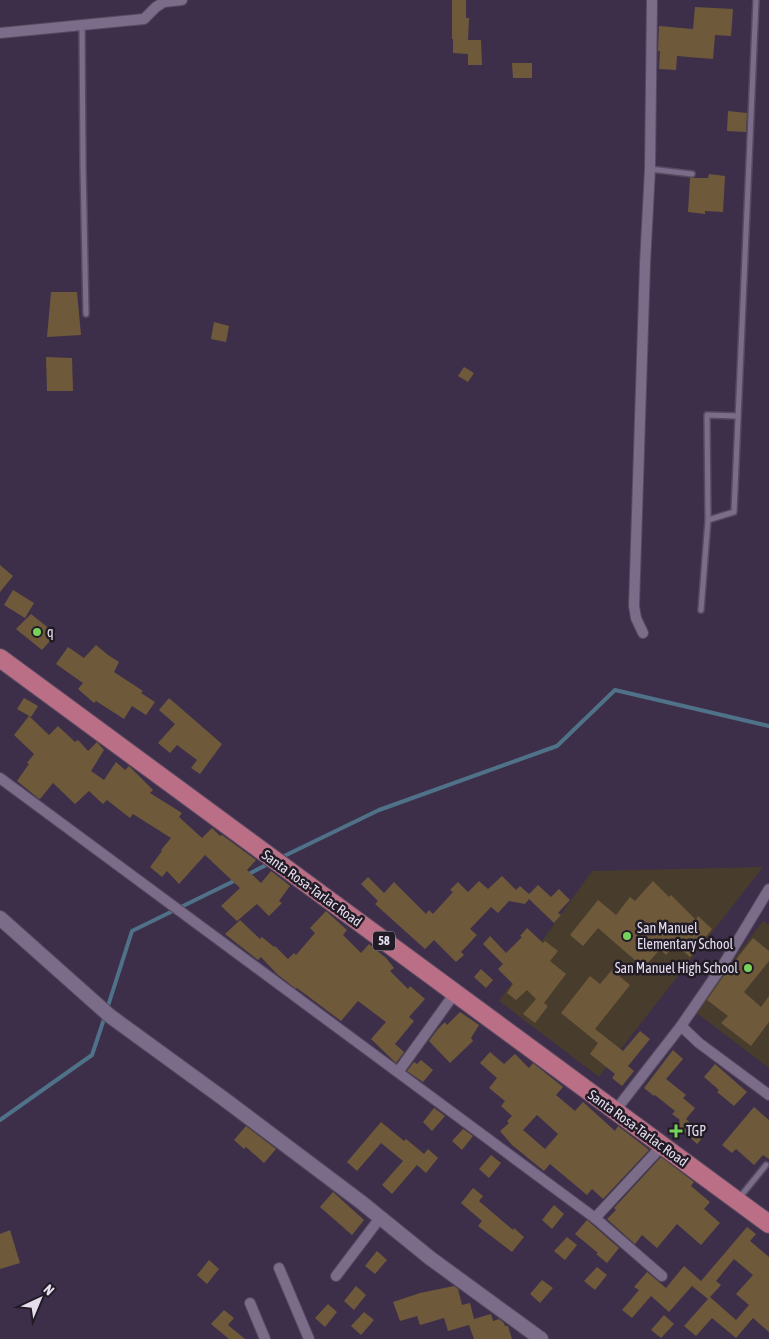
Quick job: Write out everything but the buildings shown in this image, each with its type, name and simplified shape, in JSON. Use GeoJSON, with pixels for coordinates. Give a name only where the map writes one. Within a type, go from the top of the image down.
{"type":"FeatureCollection","features":[{"type":"Feature","properties":{"kind":"highway","name":"Santa Rosa-Tarlac Road"},"geometry":{"type":"LineString","coordinates":[[0,658],[769,1224]]}},
{"type":"Feature","properties":{"kind":"street"},"geometry":{"type":"LineString","coordinates":[[0,33],[144,19],[164,2],[182,0]]}},
{"type":"Feature","properties":{"kind":"street"},"geometry":{"type":"LineString","coordinates":[[643,633],[636,618],[634,606],[644,274],[650,169],[652,0]]}},
{"type":"Feature","properties":{"kind":"street"},"geometry":{"type":"LineString","coordinates":[[0,778],[594,1218],[662,1276]]}},
{"type":"Feature","properties":{"kind":"street"},"geometry":{"type":"LineString","coordinates":[[615,1111],[681,1026],[724,965],[769,889]]}},
{"type":"Feature","properties":{"kind":"street"},"geometry":{"type":"LineString","coordinates":[[0,918],[110,1016],[240,1110],[430,1258],[541,1339]]}},
{"type":"Feature","properties":{"kind":"street"},"geometry":{"type":"LineString","coordinates":[[398,1072],[455,993]]}},
{"type":"Feature","properties":{"kind":"street"},"geometry":{"type":"LineString","coordinates":[[681,1026],[699,1043],[769,1095]]}},
{"type":"Feature","properties":{"kind":"street"},"geometry":{"type":"LineString","coordinates":[[594,1218],[662,1146]]}},
{"type":"Feature","properties":{"kind":"street"},"geometry":{"type":"LineString","coordinates":[[336,1276],[380,1218]]}},
{"type":"Feature","properties":{"kind":"street"},"geometry":{"type":"LineString","coordinates":[[279,1268],[309,1339]]}},
{"type":"Feature","properties":{"kind":"street"},"geometry":{"type":"LineString","coordinates":[[250,1303],[264,1339]]}},
{"type":"Feature","properties":{"kind":"lane"},"geometry":{"type":"LineString","coordinates":[[708,520],[734,512],[756,0]]}},
{"type":"Feature","properties":{"kind":"lane"},"geometry":{"type":"LineString","coordinates":[[82,26],[82,165],[86,314]]}},
{"type":"Feature","properties":{"kind":"lane"},"geometry":{"type":"LineString","coordinates":[[650,169],[692,174]]}},
{"type":"Feature","properties":{"kind":"lane"},"geometry":{"type":"LineString","coordinates":[[701,610],[708,520],[708,415],[738,416]]}},
{"type":"Feature","properties":{"kind":"lane"},"geometry":{"type":"LineString","coordinates":[[737,1201],[766,1165]]}},
{"type":"Feature","properties":{"kind":"shaded area","name":"San Manuel Elementary School"},"geometry":{"type":"Polygon","coordinates":[[[763,867],[599,1077],[499,1001],[592,871],[763,867]]]}},
{"type":"Feature","properties":{"kind":"shaded area","name":"San Manuel High School"},"geometry":{"type":"Polygon","coordinates":[[[763,921],[769,925],[769,1068],[694,1011],[763,921]]]}},
{"type":"Feature","properties":{"kind":"waterway"},"geometry":{"type":"LineString","coordinates":[[280,858],[379,810],[557,746],[615,690],[769,726]]}},
{"type":"Feature","properties":{"kind":"waterway"},"geometry":{"type":"LineString","coordinates":[[247,875],[270,863]]}},
{"type":"Feature","properties":{"kind":"waterway"},"geometry":{"type":"LineString","coordinates":[[107,1009],[132,931],[236,880]]}},
{"type":"Feature","properties":{"kind":"waterway"},"geometry":{"type":"LineString","coordinates":[[0,1120],[92,1055],[105,1016]]}},
{"type":"Feature","properties":{"kind":"place","name":"q"},"geometry":{"type":"Point","coordinates":[37,632]}},
{"type":"Feature","properties":{"kind":"place","name":"San Manuel Elementary School"},"geometry":{"type":"Point","coordinates":[627,936]}},
{"type":"Feature","properties":{"kind":"place","name":"San Manuel High School"},"geometry":{"type":"Point","coordinates":[748,968]}},
{"type":"Feature","properties":{"kind":"place","name":"TGP"},"geometry":{"type":"Point","coordinates":[676,1131]}}]}
